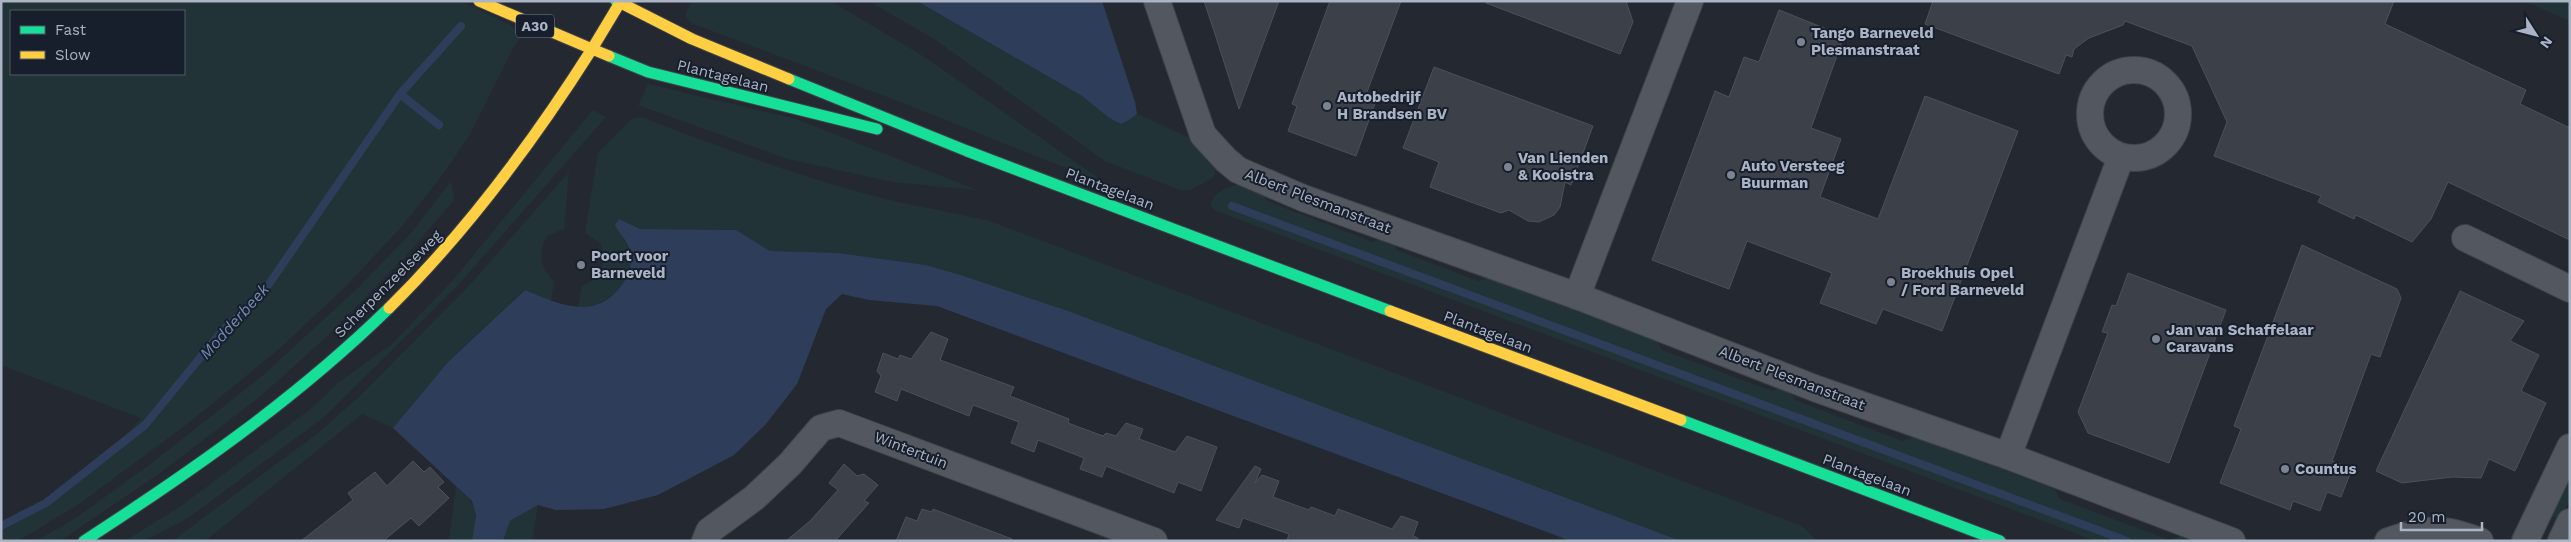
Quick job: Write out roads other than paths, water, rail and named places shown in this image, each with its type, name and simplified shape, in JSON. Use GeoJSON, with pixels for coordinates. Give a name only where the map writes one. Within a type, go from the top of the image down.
{"type":"FeatureCollection","features":[{"type":"Feature","properties":{"kind":"main road","name":"A30"},"geometry":{"type":"LineString","coordinates":[[479,1],[592,49]]}},
{"type":"Feature","properties":{"kind":"main road","name":"Scherpenzeelseweg"},"geometry":{"type":"LineString","coordinates":[[84,541],[195,468],[291,394],[379,318],[456,237],[568,88],[620,2]]}},
{"type":"Feature","properties":{"kind":"main road","name":"Plantagelaan"},"geometry":{"type":"LineString","coordinates":[[620,2],[692,39],[967,151],[2000,541]]}},
{"type":"Feature","properties":{"kind":"main road","name":"Plantagelaan"},"geometry":{"type":"LineString","coordinates":[[592,49],[648,72],[967,151]]}},
{"type":"Feature","properties":{"kind":"street","name":"Albert Plesmanstraat"},"geometry":{"type":"LineString","coordinates":[[1157,1],[1203,135],[1238,170],[1303,198],[1577,296],[1817,389],[2008,456],[2232,541]]}},
{"type":"Feature","properties":{"kind":"street"},"geometry":{"type":"LineString","coordinates":[[1577,296],[1690,1]]}},
{"type":"Feature","properties":{"kind":"street"},"geometry":{"type":"LineString","coordinates":[[1702,1],[1712,1]]}},
{"type":"Feature","properties":{"kind":"street"},"geometry":{"type":"LineString","coordinates":[[2008,456],[2121,157]]}},
{"type":"Feature","properties":{"kind":"street"},"geometry":{"type":"LineString","coordinates":[[2465,238],[2570,289]]}},
{"type":"Feature","properties":{"kind":"street","name":"Wintertuin"},"geometry":{"type":"LineString","coordinates":[[705,541],[709,531],[754,498],[790,464],[821,428],[839,423],[1154,541]]}},
{"type":"Feature","properties":{"kind":"street"},"geometry":{"type":"LineString","coordinates":[[2525,541],[2570,448]]}},
{"type":"Feature","properties":{"kind":"street"},"geometry":{"type":"LineString","coordinates":[[2561,541],[2570,522]]}},
{"type":"Feature","properties":{"kind":"street"},"geometry":{"type":"LineString","coordinates":[[2388,541],[2414,532],[2438,529],[2459,533],[2480,541]]}},
{"type":"Feature","properties":{"kind":"water"},"geometry":{"type":"Polygon","coordinates":[[[917,1],[1102,1],[1135,102],[1137,114],[1121,124],[1108,117],[1082,96],[917,1]]]}},
{"type":"Feature","properties":{"kind":"water"},"geometry":{"type":"Polygon","coordinates":[[[619,219],[640,229],[736,230],[770,251],[838,253],[926,265],[960,275],[1071,312],[1681,541],[1571,541],[937,306],[869,300],[842,294],[826,309],[797,384],[766,424],[734,455],[658,495],[604,509],[556,510],[538,505],[510,521],[503,541],[472,541],[476,515],[472,501],[393,428],[448,362],[525,290],[576,307],[588,307],[600,303],[611,296],[625,281],[631,263],[628,246],[615,225],[619,219]]]}},
{"type":"Feature","properties":{"kind":"waterway","name":"Modderbeek"},"geometry":{"type":"LineString","coordinates":[[1,526],[46,503],[145,425],[222,331],[262,294],[400,94],[461,26]]}},
{"type":"Feature","properties":{"kind":"waterway"},"geometry":{"type":"LineString","coordinates":[[400,94],[439,125]]}},
{"type":"Feature","properties":{"kind":"waterway"},"geometry":{"type":"LineString","coordinates":[[1232,206],[2127,541]]}},
{"type":"Feature","properties":{"kind":"place","name":"Tango Barneveld Plesmanstraat"},"geometry":{"type":"Point","coordinates":[1801,42]}},
{"type":"Feature","properties":{"kind":"place","name":"Autobedrijf H Brandsen BV"},"geometry":{"type":"Point","coordinates":[1327,106]}},
{"type":"Feature","properties":{"kind":"place","name":"Van Lienden & Kooistra"},"geometry":{"type":"Point","coordinates":[1508,167]}},
{"type":"Feature","properties":{"kind":"place","name":"Auto Versteeg Buurman"},"geometry":{"type":"Point","coordinates":[1731,175]}},
{"type":"Feature","properties":{"kind":"place","name":"Poort voor Barneveld"},"geometry":{"type":"Point","coordinates":[581,265]}},
{"type":"Feature","properties":{"kind":"place","name":"Broekhuis Opel / Ford Barneveld"},"geometry":{"type":"Point","coordinates":[1891,282]}},
{"type":"Feature","properties":{"kind":"place","name":"Jan van Schaffelaar Caravans"},"geometry":{"type":"Point","coordinates":[2156,339]}},
{"type":"Feature","properties":{"kind":"place","name":"Countus"},"geometry":{"type":"Point","coordinates":[2285,469]}}]}
